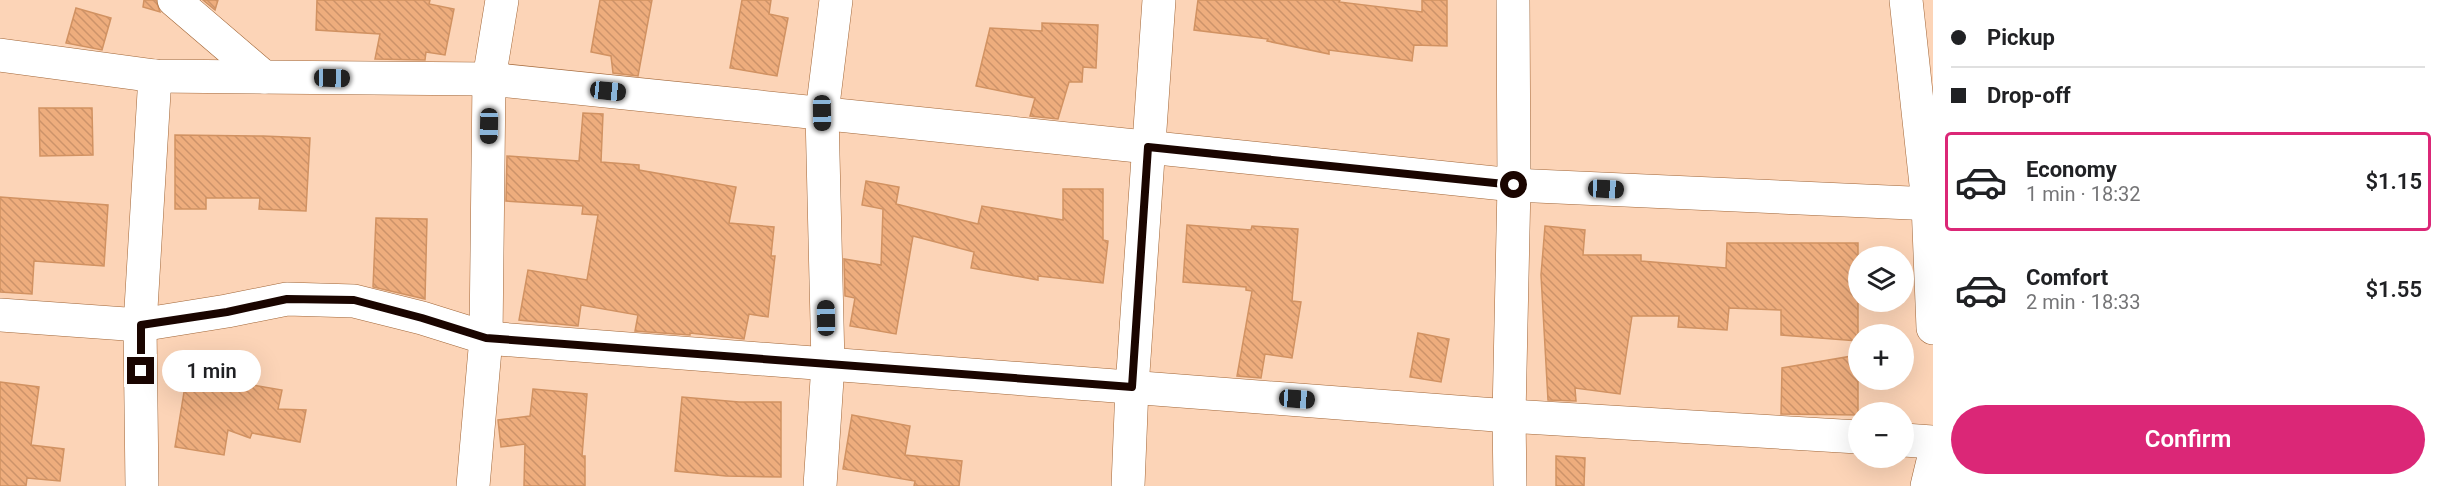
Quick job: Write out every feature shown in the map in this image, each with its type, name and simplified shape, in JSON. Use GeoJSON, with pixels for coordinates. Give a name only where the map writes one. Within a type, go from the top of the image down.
{"type":"FeatureCollection","features":[{"type":"Feature","properties":{"kind":"street"},"geometry":{"type":"LineString","coordinates":[[174,0],[264,77]]}},
{"type":"Feature","properties":{"kind":"street"},"geometry":{"type":"LineString","coordinates":[[473,486],[486,338],[489,79],[502,0]]}},
{"type":"Feature","properties":{"kind":"street"},"geometry":{"type":"LineString","coordinates":[[820,486],[828,364],[822,113],[836,0]]}},
{"type":"Feature","properties":{"kind":"street"},"geometry":{"type":"LineString","coordinates":[[1128,486],[1132,387],[1159,0]]}},
{"type":"Feature","properties":{"kind":"street"},"geometry":{"type":"LineString","coordinates":[[1510,486],[1509,416],[1514,185],[1513,0]]}},
{"type":"Feature","properties":{"kind":"street"},"geometry":{"type":"LineString","coordinates":[[1906,0],[1931,203],[1933,328]]}},
{"type":"Feature","properties":{"kind":"street"},"geometry":{"type":"LineString","coordinates":[[0,55],[155,76],[489,79],[1514,185],[1931,203]]}},
{"type":"Feature","properties":{"kind":"street"},"geometry":{"type":"LineString","coordinates":[[142,486],[141,325],[155,76]]}},
{"type":"Feature","properties":{"kind":"street"},"geometry":{"type":"LineString","coordinates":[[0,315],[141,325],[227,312],[287,299],[354,300],[486,338],[1509,416],[1848,436]]}},
{"type":"Feature","properties":{"kind":"street"},"geometry":{"type":"LineString","coordinates":[[1914,441],[1933,442]]}},
{"type":"Feature","properties":{"kind":"street"},"geometry":{"type":"LineString","coordinates":[[1927,486],[1933,460]]}},
{"type":"Feature","properties":{"kind":"building"},"geometry":{"type":"Polygon","coordinates":[[[144,0],[156,0],[160,12],[143,7],[144,0]]]}},
{"type":"Feature","properties":{"kind":"building"},"geometry":{"type":"Polygon","coordinates":[[[203,0],[218,0],[215,10],[203,0]]]}},
{"type":"Feature","properties":{"kind":"building"},"geometry":{"type":"Polygon","coordinates":[[[317,0],[430,0],[429,4],[454,9],[445,55],[426,52],[425,60],[375,59],[380,34],[316,30],[317,0]]]}},
{"type":"Feature","properties":{"kind":"building"},"geometry":{"type":"Polygon","coordinates":[[[600,0],[652,0],[638,76],[613,73],[611,56],[591,52],[600,0]]]}},
{"type":"Feature","properties":{"kind":"building"},"geometry":{"type":"Polygon","coordinates":[[[742,0],[771,0],[769,14],[788,18],[777,76],[730,68],[742,0]]]}},
{"type":"Feature","properties":{"kind":"building"},"geometry":{"type":"Polygon","coordinates":[[[1198,0],[1340,0],[1339,2],[1422,12],[1422,0],[1447,0],[1447,46],[1414,45],[1412,61],[1329,50],[1329,54],[1267,41],[1268,39],[1194,30],[1198,0]]]}},
{"type":"Feature","properties":{"kind":"building"},"geometry":{"type":"Polygon","coordinates":[[[76,8],[111,18],[102,50],[66,43],[76,8]]]}},
{"type":"Feature","properties":{"kind":"building"},"geometry":{"type":"Polygon","coordinates":[[[1042,23],[1098,25],[1096,68],[1083,67],[1082,82],[1069,82],[1058,119],[1030,116],[1035,98],[976,86],[990,28],[1042,31],[1042,23]]]}},
{"type":"Feature","properties":{"kind":"building"},"geometry":{"type":"Polygon","coordinates":[[[39,108],[92,108],[93,155],[40,156],[39,108]]]}},
{"type":"Feature","properties":{"kind":"building"},"geometry":{"type":"Polygon","coordinates":[[[583,113],[603,114],[601,162],[639,165],[639,170],[736,187],[729,223],[774,227],[771,256],[775,256],[768,317],[749,314],[744,339],[690,333],[690,335],[635,331],[638,315],[581,305],[578,326],[519,320],[528,270],[587,280],[598,215],[582,214],[583,206],[506,201],[507,156],[579,161],[583,113]]]}},
{"type":"Feature","properties":{"kind":"building"},"geometry":{"type":"Polygon","coordinates":[[[175,135],[310,138],[306,211],[259,209],[260,198],[206,198],[206,209],[175,209],[175,135]]]}},
{"type":"Feature","properties":{"kind":"building"},"geometry":{"type":"Polygon","coordinates":[[[866,181],[899,187],[896,204],[978,224],[982,206],[1063,220],[1063,189],[1103,189],[1103,240],[1108,241],[1103,283],[1038,276],[1038,280],[971,268],[974,252],[913,236],[896,334],[850,326],[855,298],[845,296],[844,259],[881,265],[883,209],[862,205],[866,181]]]}},
{"type":"Feature","properties":{"kind":"building"},"geometry":{"type":"Polygon","coordinates":[[[0,197],[108,205],[104,266],[34,261],[32,294],[0,292],[0,197]]]}},
{"type":"Feature","properties":{"kind":"building"},"geometry":{"type":"Polygon","coordinates":[[[376,218],[427,219],[425,299],[373,287],[376,218]]]}},
{"type":"Feature","properties":{"kind":"building"},"geometry":{"type":"Polygon","coordinates":[[[1187,225],[1251,230],[1252,226],[1298,229],[1292,301],[1301,302],[1292,358],[1265,354],[1261,378],[1237,376],[1252,291],[1246,290],[1246,287],[1183,282],[1187,225]]]}},
{"type":"Feature","properties":{"kind":"building"},"geometry":{"type":"Polygon","coordinates":[[[1545,226],[1585,230],[1583,255],[1641,255],[1641,261],[1726,268],[1727,243],[1858,243],[1858,246],[1848,246],[1848,312],[1858,312],[1858,324],[1848,324],[1848,340],[1781,335],[1781,310],[1729,308],[1727,330],[1678,327],[1679,316],[1632,316],[1620,394],[1575,388],[1576,401],[1548,400],[1541,275],[1545,226]]]}},
{"type":"Feature","properties":{"kind":"building"},"geometry":{"type":"Polygon","coordinates":[[[1418,333],[1449,339],[1441,382],[1410,377],[1418,333]]]}},
{"type":"Feature","properties":{"kind":"building"},"geometry":{"type":"Polygon","coordinates":[[[1848,357],[1848,390],[1858,390],[1858,402],[1848,402],[1848,415],[1781,414],[1782,368],[1848,357]]]}},
{"type":"Feature","properties":{"kind":"building"},"geometry":{"type":"Polygon","coordinates":[[[187,374],[282,390],[278,409],[306,410],[300,442],[252,433],[250,438],[228,430],[224,455],[175,447],[187,374]]]}},
{"type":"Feature","properties":{"kind":"building"},"geometry":{"type":"Polygon","coordinates":[[[0,382],[39,387],[31,445],[64,449],[60,481],[27,478],[26,486],[0,486],[0,382]]]}},
{"type":"Feature","properties":{"kind":"building"},"geometry":{"type":"Polygon","coordinates":[[[533,389],[587,394],[582,456],[585,456],[585,486],[524,486],[525,444],[501,447],[498,420],[530,416],[533,389]]]}},
{"type":"Feature","properties":{"kind":"building"},"geometry":{"type":"Polygon","coordinates":[[[682,397],[739,402],[781,402],[781,477],[726,476],[675,471],[682,397]]]}},
{"type":"Feature","properties":{"kind":"building"},"geometry":{"type":"Polygon","coordinates":[[[852,415],[910,426],[905,455],[962,461],[959,486],[914,486],[915,481],[843,469],[852,415]]]}},
{"type":"Feature","properties":{"kind":"building"},"geometry":{"type":"Polygon","coordinates":[[[1556,456],[1585,458],[1584,486],[1556,486],[1556,456]]]}},
{"type":"Feature","properties":{"kind":"route"},"geometry":{"type":"LineString","coordinates":[[141,371],[141,325],[227,312],[287,299],[354,300],[486,338],[1132,387],[1148,147],[1514,185]]}}]}
